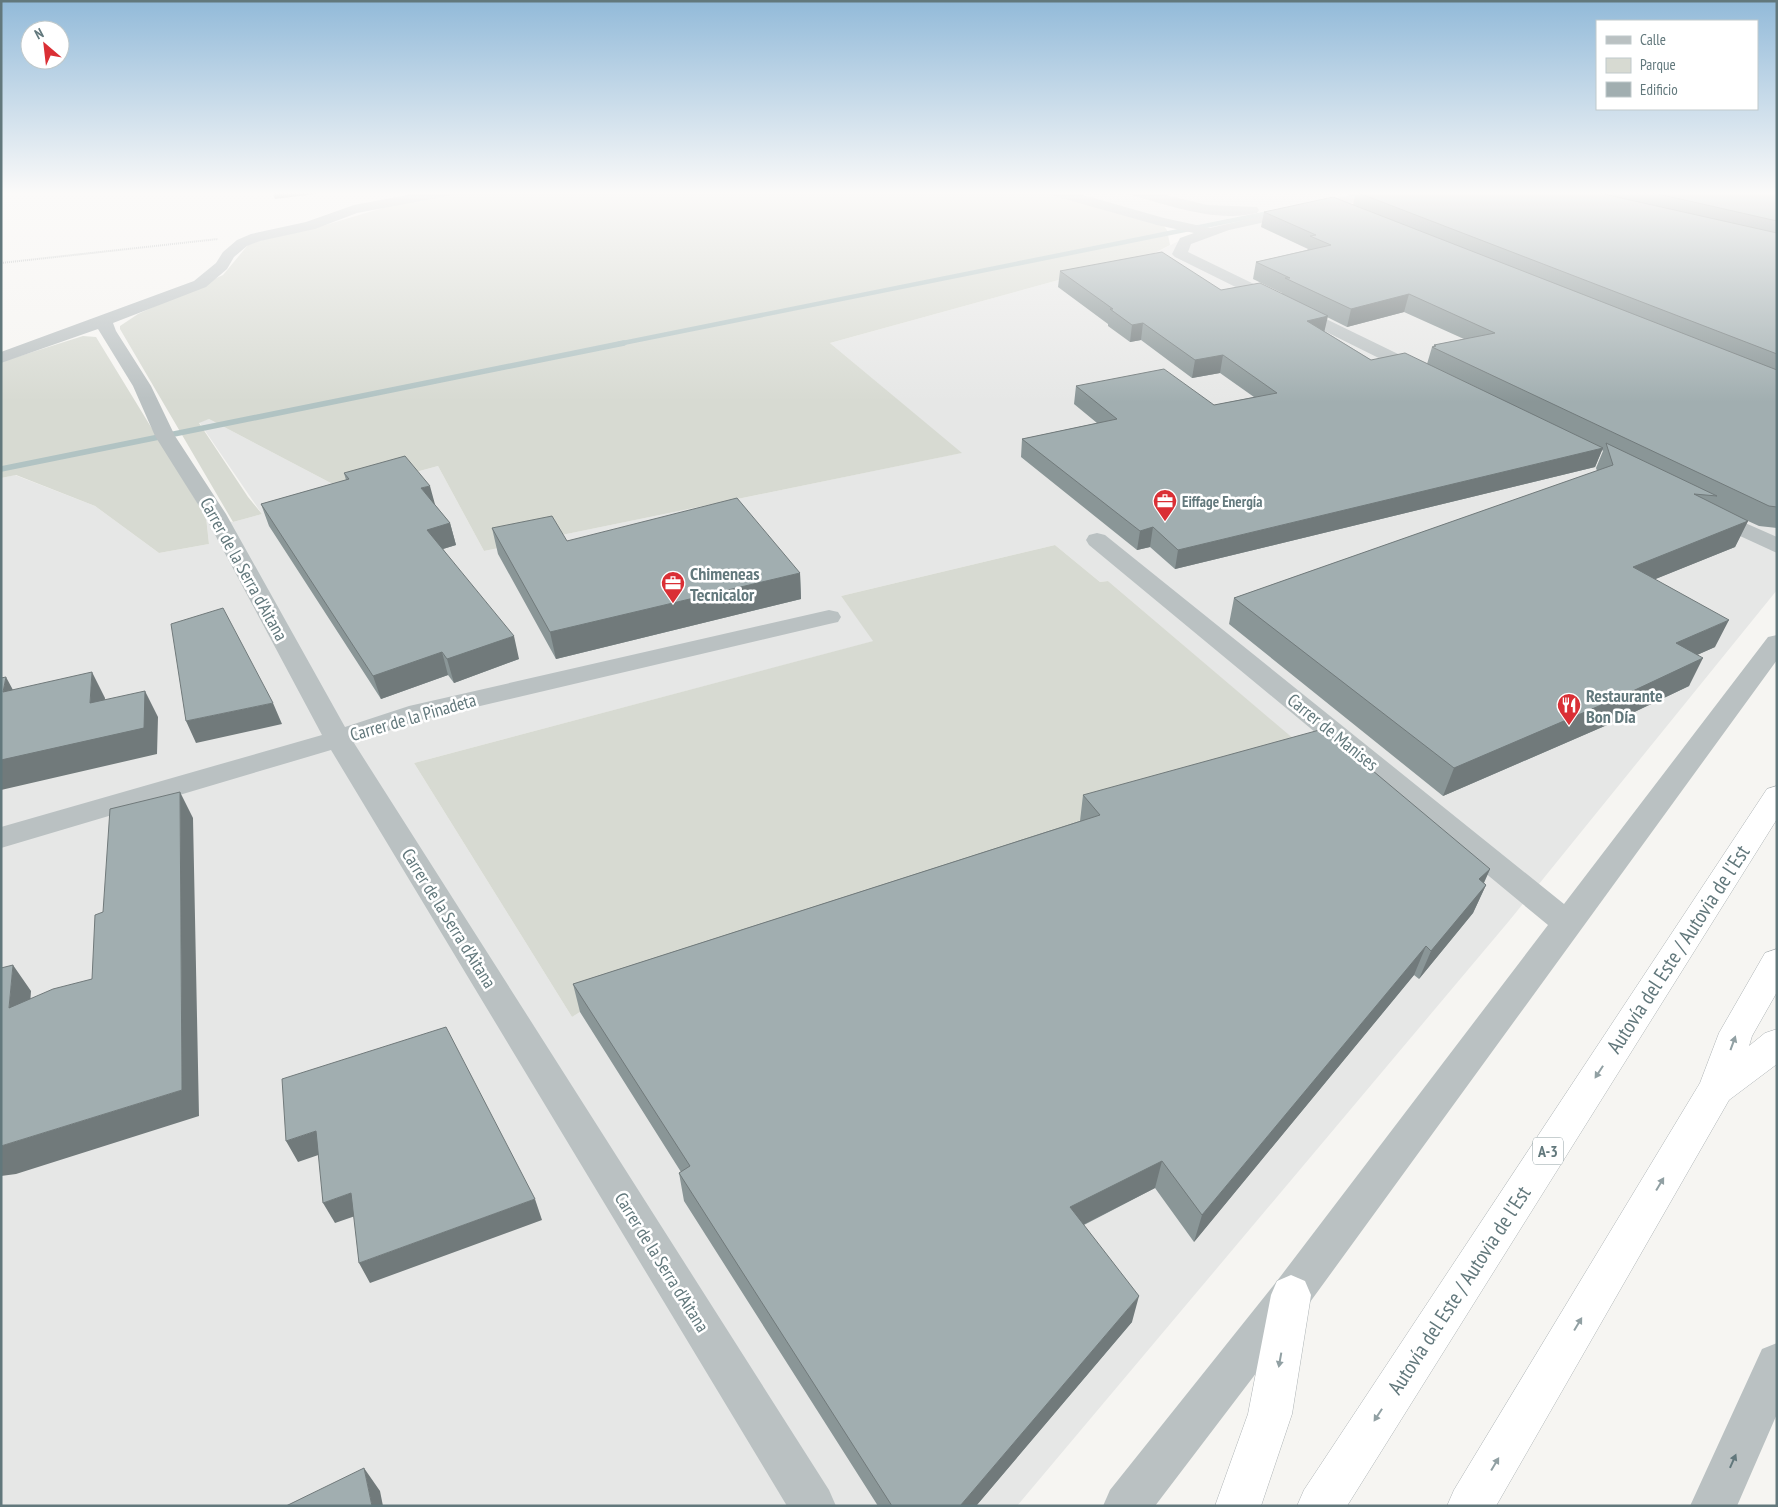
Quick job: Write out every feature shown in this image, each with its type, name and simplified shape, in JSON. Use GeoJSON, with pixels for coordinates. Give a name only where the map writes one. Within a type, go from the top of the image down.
{"type":"FeatureCollection","features":[{"type":"Feature","properties":{"kind":"highway","name":"Autovía del Este / Autovia de l'Est"},"geometry":{"type":"LineString","coordinates":[[1320,1506],[1777,796]]}},
{"type":"Feature","properties":{"kind":"highway"},"geometry":{"type":"LineString","coordinates":[[1470,1506],[1716,1089],[1736,1033],[1777,962]]}},
{"type":"Feature","properties":{"kind":"highway"},"geometry":{"type":"LineString","coordinates":[[1716,1089],[1773,1048],[1777,1043]]}},
{"type":"Feature","properties":{"kind":"highway"},"geometry":{"type":"LineString","coordinates":[[1238,1506],[1270,1414],[1292,1295]]}},
{"type":"Feature","properties":{"kind":"street"},"geometry":{"type":"LineString","coordinates":[[1,358],[200,284],[222,266],[225,261]]}},
{"type":"Feature","properties":{"kind":"street"},"geometry":{"type":"LineString","coordinates":[[1195,261],[1440,381]]}},
{"type":"Feature","properties":{"kind":"street","name":"Carrer de la Serra d'Aitana"},"geometry":{"type":"LineString","coordinates":[[103,320],[107,331],[142,386],[165,436],[215,514],[338,738],[813,1506]]}},
{"type":"Feature","properties":{"kind":"street"},"geometry":{"type":"LineString","coordinates":[[1699,508],[1777,546]]}},
{"type":"Feature","properties":{"kind":"street","name":"Carrer de Manises"},"geometry":{"type":"LineString","coordinates":[[1097,540],[1568,924]]}},
{"type":"Feature","properties":{"kind":"street","name":"Carrer de la Pinadeta"},"geometry":{"type":"LineString","coordinates":[[1,838],[338,738],[409,714],[829,617]]}},
{"type":"Feature","properties":{"kind":"street"},"geometry":{"type":"LineString","coordinates":[[1126,1506],[1292,1295],[1777,642]]}},
{"type":"Feature","properties":{"kind":"street"},"geometry":{"type":"LineString","coordinates":[[1712,1506],[1777,1364]]}},
{"type":"Feature","properties":{"kind":"path"},"geometry":{"type":"LineString","coordinates":[[1,262],[33,261]]}},
{"type":"Feature","properties":{"kind":"shaded area"},"geometry":{"type":"Polygon","coordinates":[[[1126,261],[1777,261],[1777,590],[1509,921],[1017,1506],[1,1506],[1,478],[15,475],[95,506],[159,553],[209,544],[206,517],[233,522],[262,514],[199,422],[209,419],[346,491],[438,466],[484,551],[961,453],[830,343],[1126,261]],[[1055,545],[841,596],[874,641],[414,763],[572,1017],[580,1012],[1314,757],[1108,581],[1100,582],[1055,545]]]}},
{"type":"Feature","properties":{"kind":"green space"},"geometry":{"type":"Polygon","coordinates":[[[234,261],[1126,261],[830,343],[962,453],[484,551],[438,466],[346,491],[209,419],[199,423],[248,497],[262,514],[233,522],[120,329],[120,326],[138,314],[223,275],[234,261]]]}},
{"type":"Feature","properties":{"kind":"green space"},"geometry":{"type":"Polygon","coordinates":[[[83,336],[96,337],[206,517],[209,544],[159,553],[95,506],[16,475],[1,478],[1,362],[83,336]]]}},
{"type":"Feature","properties":{"kind":"green space"},"geometry":{"type":"Polygon","coordinates":[[[1055,545],[1100,582],[1108,581],[1315,757],[580,1012],[572,1017],[414,763],[873,641],[841,596],[1055,545]]]}},
{"type":"Feature","properties":{"kind":"building"},"geometry":{"type":"Polygon","coordinates":[[[1112,261],[1176,261],[1221,290],[1260,283],[1328,316],[1307,321],[1371,360],[1405,353],[1603,448],[1178,550],[1153,527],[1140,531],[1022,439],[1117,419],[1076,386],[1164,369],[1214,405],[1277,393],[1223,355],[1195,360],[1143,323],[1132,325],[1060,271],[1112,261]]]}},
{"type":"Feature","properties":{"kind":"building"},"geometry":{"type":"Polygon","coordinates":[[[1498,261],[1777,370],[1777,507],[1769,506],[1432,347],[1436,346],[1434,345],[1495,333],[1409,294],[1351,309],[1256,262],[1498,261]]]}},
{"type":"Feature","properties":{"kind":"building"},"geometry":{"type":"Polygon","coordinates":[[[1536,261],[1777,261],[1777,354],[1536,261]]]}},
{"type":"Feature","properties":{"kind":"building"},"geometry":{"type":"Polygon","coordinates":[[[1606,443],[1717,496],[1694,494],[1748,521],[1633,567],[1729,620],[1676,643],[1703,658],[1620,697],[1454,768],[1234,598],[1613,465],[1606,443]]]}},
{"type":"Feature","properties":{"kind":"building"},"geometry":{"type":"Polygon","coordinates":[[[405,456],[430,486],[421,488],[450,523],[427,530],[514,636],[447,659],[442,652],[373,676],[261,504],[349,479],[344,473],[405,456]]]}},
{"type":"Feature","properties":{"kind":"building"},"geometry":{"type":"Polygon","coordinates":[[[737,498],[800,573],[550,632],[492,528],[552,516],[567,541],[737,498]]]}},
{"type":"Feature","properties":{"kind":"building"},"geometry":{"type":"Polygon","coordinates":[[[223,608],[273,703],[186,721],[171,624],[223,608]]]}},
{"type":"Feature","properties":{"kind":"building"},"geometry":{"type":"Polygon","coordinates":[[[92,672],[90,703],[145,691],[144,728],[1,760],[1,678],[6,677],[3,692],[92,672]]]}},
{"type":"Feature","properties":{"kind":"building"},"geometry":{"type":"Polygon","coordinates":[[[1323,729],[1490,869],[1479,879],[1486,885],[1431,951],[1426,946],[1202,1215],[1162,1161],[1070,1207],[1139,1296],[960,1506],[892,1506],[679,1173],[690,1166],[573,984],[1100,815],[1083,795],[1323,729]]]}},
{"type":"Feature","properties":{"kind":"building"},"geometry":{"type":"Polygon","coordinates":[[[180,792],[182,1090],[1,1146],[1,968],[13,965],[9,1008],[53,989],[92,979],[95,915],[103,912],[110,809],[180,792]]]}},
{"type":"Feature","properties":{"kind":"building"},"geometry":{"type":"Polygon","coordinates":[[[446,1027],[535,1199],[359,1263],[351,1193],[323,1203],[316,1131],[286,1141],[282,1079],[446,1027]]]}},
{"type":"Feature","properties":{"kind":"building"},"geometry":{"type":"Polygon","coordinates":[[[364,1468],[372,1506],[286,1506],[364,1468]]]}},
{"type":"Feature","properties":{"kind":"waterway"},"geometry":{"type":"LineString","coordinates":[[618,344],[1029,261]]}},
{"type":"Feature","properties":{"kind":"waterway"},"geometry":{"type":"LineString","coordinates":[[1,469],[624,343]]}},
{"type":"Feature","properties":{"kind":"place","name":"Eiffage Energía"},"geometry":{"type":"Point","coordinates":[1165,522]}},
{"type":"Feature","properties":{"kind":"place","name":"Chimeneas Tecnicalor"},"geometry":{"type":"Point","coordinates":[673,604]}},
{"type":"Feature","properties":{"kind":"place","name":"Restaurante Bon Día"},"geometry":{"type":"Point","coordinates":[1569,726]}}]}
